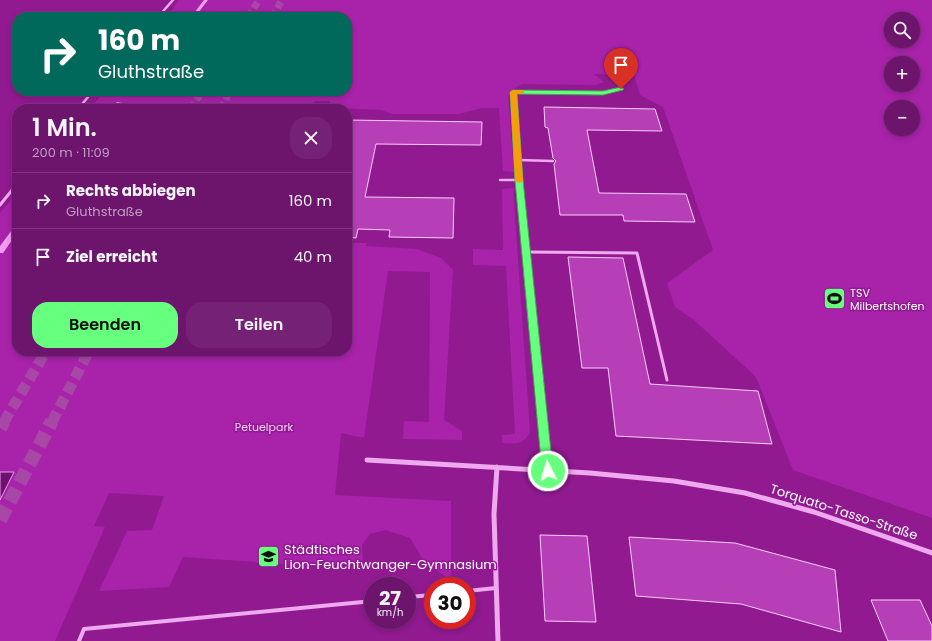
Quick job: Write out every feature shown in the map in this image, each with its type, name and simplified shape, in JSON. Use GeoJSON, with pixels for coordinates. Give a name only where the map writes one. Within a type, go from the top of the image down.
{"type":"FeatureCollection","features":[{"type":"Feature","properties":{"kind":"street"},"geometry":{"type":"LineString","coordinates":[[162,12],[173,0]]}},
{"type":"Feature","properties":{"kind":"street"},"geometry":{"type":"LineString","coordinates":[[548,471],[519,180],[513,92],[603,93],[621,89]]}},
{"type":"Feature","properties":{"kind":"street"},"geometry":{"type":"LineString","coordinates":[[82,104],[89,96]]}},
{"type":"Feature","properties":{"kind":"street"},"geometry":{"type":"LineString","coordinates":[[0,205],[12,190]]}},
{"type":"Feature","properties":{"kind":"street","name":"Torquato-Tasso-Straße"},"geometry":{"type":"LineString","coordinates":[[367,460],[497,467],[674,481],[745,493],[814,512],[932,553]]}},
{"type":"Feature","properties":{"kind":"street"},"geometry":{"type":"LineString","coordinates":[[497,467],[494,514],[498,641]]}},
{"type":"Feature","properties":{"kind":"lane"},"geometry":{"type":"LineString","coordinates":[[518,160],[553,161]]}},
{"type":"Feature","properties":{"kind":"lane"},"geometry":{"type":"LineString","coordinates":[[500,180],[519,180]]}},
{"type":"Feature","properties":{"kind":"lane"},"geometry":{"type":"LineString","coordinates":[[527,252],[637,253],[667,380]]}},
{"type":"Feature","properties":{"kind":"lane"},"geometry":{"type":"LineString","coordinates":[[476,590],[496,588]]}},
{"type":"Feature","properties":{"kind":"lane"},"geometry":{"type":"LineString","coordinates":[[79,641],[84,629],[364,602]]}},
{"type":"Feature","properties":{"kind":"green space","name":"TSV Milbertshofen"},"geometry":{"type":"Polygon","coordinates":[[[179,0],[932,0],[932,518],[793,470],[756,377],[694,320],[675,307],[667,283],[713,250],[663,107],[640,95],[634,75],[594,74],[604,82],[595,85],[522,84],[515,88],[508,96],[514,172],[503,171],[499,108],[482,108],[459,114],[392,114],[381,110],[352,109],[352,104],[332,104],[329,101],[315,101],[312,104],[94,104],[101,96],[352,96],[352,12],[171,12],[179,0]]]}},
{"type":"Feature","properties":{"kind":"green space"},"geometry":{"type":"Polygon","coordinates":[[[513,188],[530,431],[528,436],[519,443],[502,443],[502,435],[515,434],[506,266],[473,265],[473,249],[503,250],[502,189],[513,188]]]}},
{"type":"Feature","properties":{"kind":"green space","name":"Petuelpark"},"geometry":{"type":"Polygon","coordinates":[[[12,199],[12,356],[352,356],[352,243],[366,243],[366,246],[417,249],[441,258],[453,270],[444,420],[462,431],[462,440],[403,439],[404,421],[429,422],[430,272],[388,271],[364,438],[341,433],[335,495],[451,501],[451,577],[446,577],[424,561],[410,538],[386,530],[370,534],[362,545],[363,563],[313,566],[183,557],[169,587],[99,591],[127,531],[152,530],[164,496],[109,493],[94,526],[105,527],[55,641],[0,641],[0,213],[12,199]]]}},
{"type":"Feature","properties":{"kind":"shaded area"},"geometry":{"type":"Polygon","coordinates":[[[0,472],[14,472],[0,500],[0,472]]]}},
{"type":"Feature","properties":{"kind":"building"},"geometry":{"type":"Polygon","coordinates":[[[544,107],[655,109],[662,131],[587,130],[599,193],[686,194],[695,222],[624,221],[623,215],[560,215],[554,164],[556,161],[553,158],[548,128],[545,127],[544,107]]]}},
{"type":"Feature","properties":{"kind":"building"},"geometry":{"type":"Polygon","coordinates":[[[352,120],[482,122],[481,145],[376,144],[365,197],[454,198],[453,238],[389,237],[390,230],[358,229],[356,238],[352,238],[352,120]]]}},
{"type":"Feature","properties":{"kind":"building"},"geometry":{"type":"Polygon","coordinates":[[[568,257],[623,258],[650,384],[758,391],[772,444],[616,436],[608,368],[582,368],[568,257]]]}},
{"type":"Feature","properties":{"kind":"building"},"geometry":{"type":"Polygon","coordinates":[[[540,535],[587,536],[596,622],[545,621],[540,535]]]}},
{"type":"Feature","properties":{"kind":"building"},"geometry":{"type":"Polygon","coordinates":[[[629,537],[735,543],[835,570],[841,632],[741,604],[636,596],[629,537]]]}},
{"type":"Feature","properties":{"kind":"building"},"geometry":{"type":"Polygon","coordinates":[[[871,600],[920,600],[932,626],[932,641],[888,641],[871,600]]]}},
{"type":"Feature","properties":{"kind":"waterway"},"geometry":{"type":"LineString","coordinates":[[197,12],[206,0]]}},
{"type":"Feature","properties":{"kind":"waterway"},"geometry":{"type":"LineString","coordinates":[[0,251],[12,235]]}},
{"type":"Feature","properties":{"kind":"tunnel"},"geometry":{"type":"LineString","coordinates":[[251,12],[259,0]]}},
{"type":"Feature","properties":{"kind":"tunnel"},"geometry":{"type":"LineString","coordinates":[[275,12],[282,0]]}},
{"type":"Feature","properties":{"kind":"tunnel"},"geometry":{"type":"LineString","coordinates":[[194,104],[199,96]]}},
{"type":"Feature","properties":{"kind":"tunnel"},"geometry":{"type":"LineString","coordinates":[[224,104],[228,96]]}},
{"type":"Feature","properties":{"kind":"tunnel"},"geometry":{"type":"LineString","coordinates":[[4,422],[43,356]]}},
{"type":"Feature","properties":{"kind":"tunnel"},"geometry":{"type":"LineString","coordinates":[[52,422],[86,356]]}},
{"type":"Feature","properties":{"kind":"tunnel"},"geometry":{"type":"LineString","coordinates":[[0,428],[4,421]]}},
{"type":"Feature","properties":{"kind":"tunnel"},"geometry":{"type":"LineString","coordinates":[[0,520],[52,421]]}},
{"type":"Feature","properties":{"kind":"slow traffic"},"geometry":{"type":"LineString","coordinates":[[519,181],[513,92],[522,92]]}},
{"type":"Feature","properties":{"kind":"place","name":"TSV Milbertshofen"},"geometry":{"type":"Point","coordinates":[834,299]}},
{"type":"Feature","properties":{"kind":"place","name":"Städtisches Lion-Feuchtwanger-Gymnasium"},"geometry":{"type":"Point","coordinates":[268,556]}},
{"type":"Feature","properties":{"kind":"route"},"geometry":{"type":"LineString","coordinates":[[548,471],[519,180],[513,92],[603,93],[621,89]]}}]}
